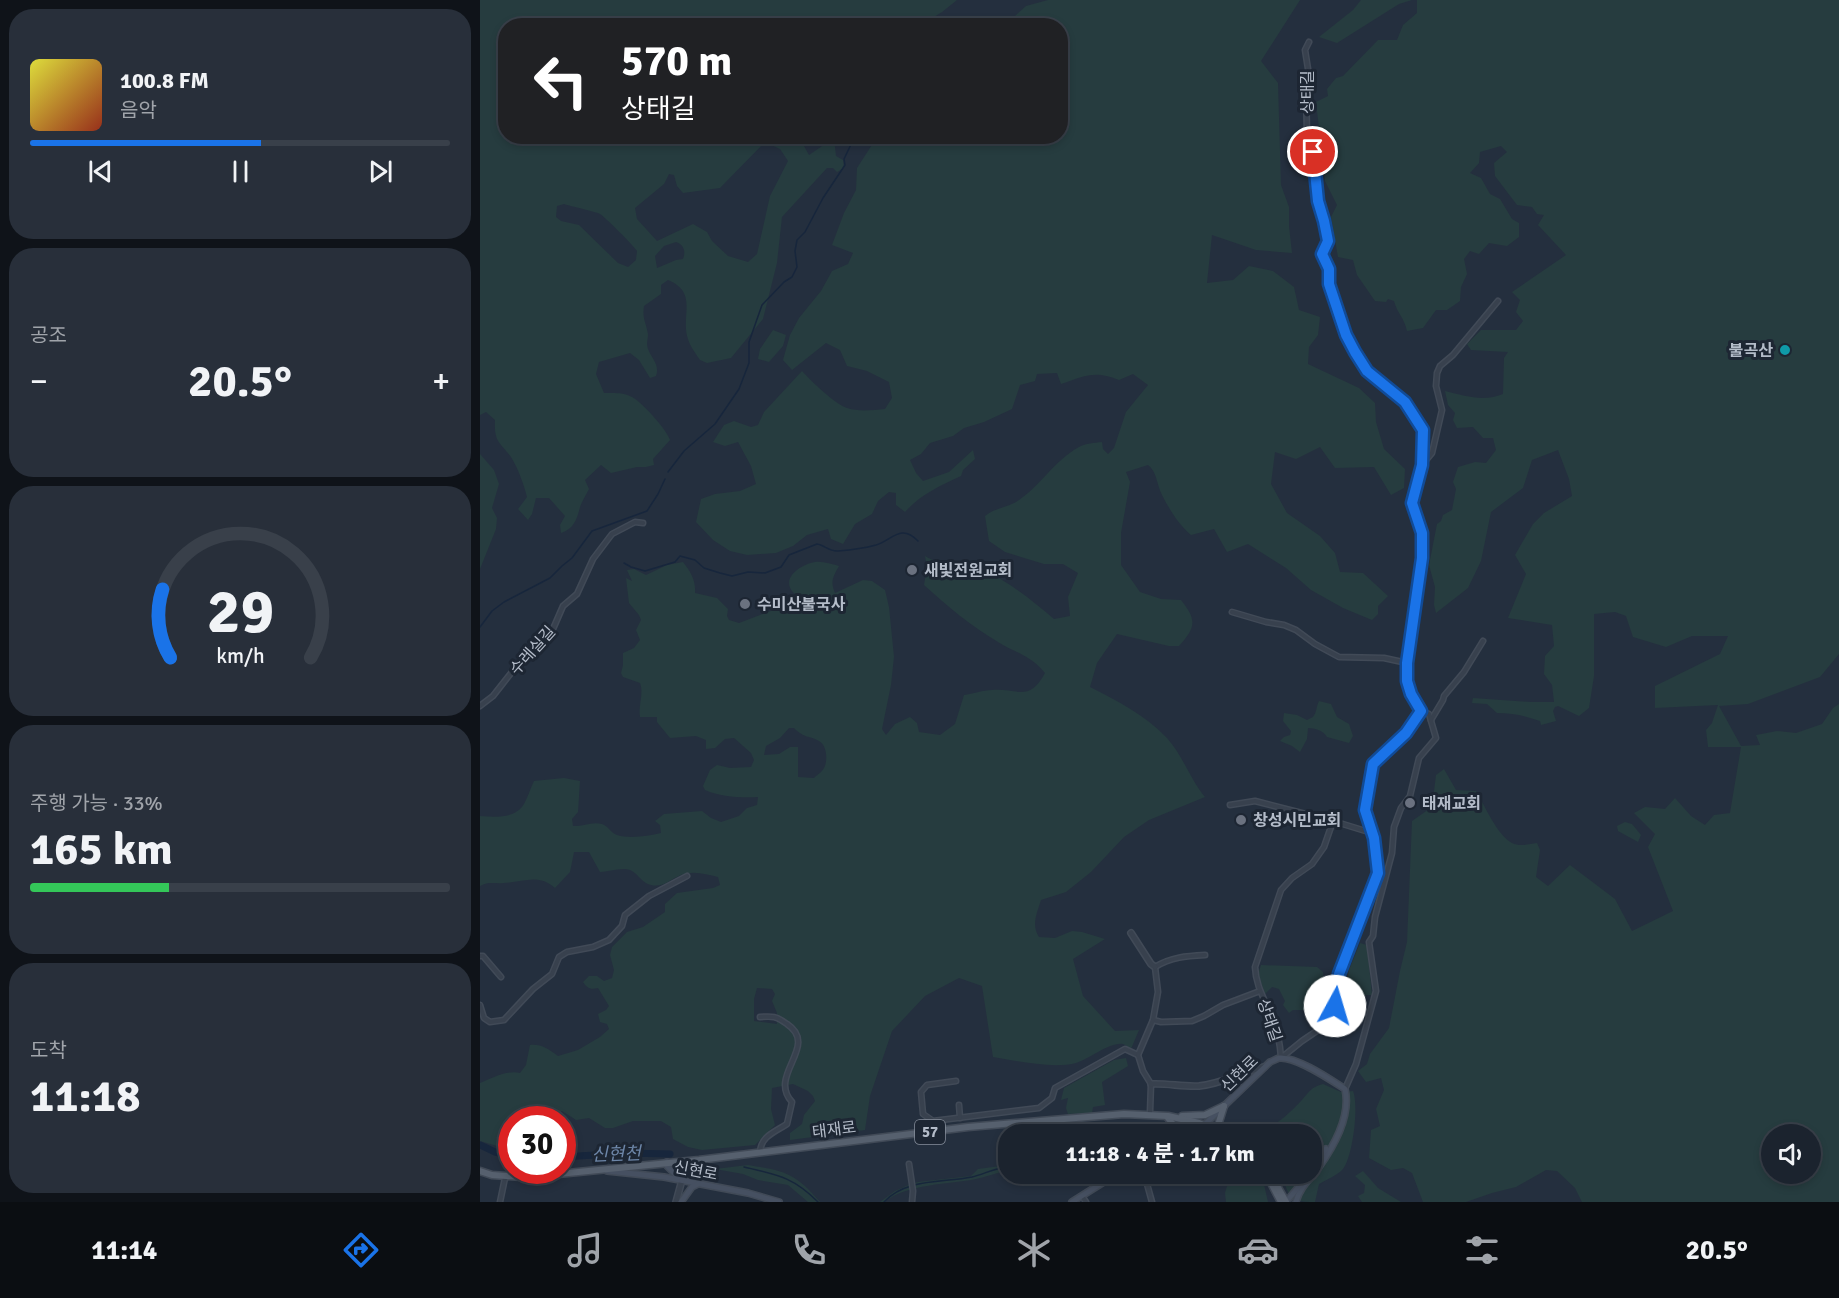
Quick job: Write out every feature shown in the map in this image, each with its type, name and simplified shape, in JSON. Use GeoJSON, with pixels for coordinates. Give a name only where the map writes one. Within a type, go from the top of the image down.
{"type":"FeatureCollection","features":[{"type":"Feature","properties":{"kind":"main road","name":"신현로"},"geometry":{"type":"LineString","coordinates":[[1205,1124],[1264,1067],[1281,1058],[1302,1064],[1345,1089]]}},
{"type":"Feature","properties":{"kind":"main road"},"geometry":{"type":"LineString","coordinates":[[1296,1202],[1304,1186],[1320,1166],[1341,1125],[1347,1107],[1345,1089]]}},
{"type":"Feature","properties":{"kind":"main road"},"geometry":{"type":"LineString","coordinates":[[1124,1114],[1150,1112],[1166,1116],[1199,1116],[1224,1106]]}},
{"type":"Feature","properties":{"kind":"main road"},"geometry":{"type":"LineString","coordinates":[[1220,1124],[1224,1106]]}},
{"type":"Feature","properties":{"kind":"main road","name":"태재로"},"geometry":{"type":"LineString","coordinates":[[576,1174],[968,1128],[1124,1114],[1166,1116],[1194,1124]]}},
{"type":"Feature","properties":{"kind":"main road","name":"태재로"},"geometry":{"type":"LineString","coordinates":[[480,1172],[522,1177],[701,1163],[968,1130],[1132,1115],[1166,1116]]}},
{"type":"Feature","properties":{"kind":"main road"},"geometry":{"type":"LineString","coordinates":[[1166,1116],[1173,1124]]}},
{"type":"Feature","properties":{"kind":"main road"},"geometry":{"type":"LineString","coordinates":[[1322,1155],[1341,1125]]}},
{"type":"Feature","properties":{"kind":"main road"},"geometry":{"type":"LineString","coordinates":[[682,1180],[683,1172],[687,1168],[701,1163]]}},
{"type":"Feature","properties":{"kind":"main road"},"geometry":{"type":"LineString","coordinates":[[667,1164],[682,1180]]}},
{"type":"Feature","properties":{"kind":"main road","name":"신현로"},"geometry":{"type":"LineString","coordinates":[[606,1171],[682,1180],[748,1193],[779,1202]]}},
{"type":"Feature","properties":{"kind":"main road","name":"태재로"},"geometry":{"type":"LineString","coordinates":[[480,1172],[498,1177]]}},
{"type":"Feature","properties":{"kind":"main road"},"geometry":{"type":"LineString","coordinates":[[681,1202],[692,1187],[699,1184]]}},
{"type":"Feature","properties":{"kind":"main road"},"geometry":{"type":"LineString","coordinates":[[1072,1202],[1101,1184]]}},
{"type":"Feature","properties":{"kind":"main road"},"geometry":{"type":"LineString","coordinates":[[1272,1184],[1281,1202]]}},
{"type":"Feature","properties":{"kind":"main road"},"geometry":{"type":"LineString","coordinates":[[1276,1184],[1286,1202],[1300,1184]]}},
{"type":"Feature","properties":{"kind":"street","name":"상태길"},"geometry":{"type":"LineString","coordinates":[[1281,1058],[1330,1022],[1335,1006],[1339,974],[1378,873],[1373,833],[1365,810],[1373,764],[1406,733],[1421,711],[1411,694],[1407,681],[1407,663],[1422,558],[1422,533],[1412,503],[1422,465],[1423,430],[1405,402],[1367,371],[1346,335],[1329,284],[1329,269],[1322,254],[1328,241],[1318,201],[1313,152],[1306,134],[1306,93],[1309,75],[1305,50],[1309,42]]}},
{"type":"Feature","properties":{"kind":"street","name":"상태길"},"geometry":{"type":"LineString","coordinates":[[1422,465],[1432,453],[1442,410],[1436,386],[1440,366],[1453,355],[1498,301]]}},
{"type":"Feature","properties":{"kind":"street","name":"수레실길"},"geometry":{"type":"LineString","coordinates":[[480,705],[493,696],[526,654],[553,630],[563,606],[577,594],[593,559],[612,534],[635,522],[643,523]]}},
{"type":"Feature","properties":{"kind":"street"},"geometry":{"type":"LineString","coordinates":[[1232,612],[1296,630],[1339,657],[1384,658],[1407,663]]}},
{"type":"Feature","properties":{"kind":"street"},"geometry":{"type":"LineString","coordinates":[[1431,720],[1444,696],[1464,672],[1483,641]]}},
{"type":"Feature","properties":{"kind":"street"},"geometry":{"type":"LineString","coordinates":[[1345,1089],[1356,1064],[1376,991],[1369,942],[1373,936],[1375,917],[1392,853],[1394,827],[1401,808],[1410,795],[1419,758],[1436,738],[1429,714],[1421,711]]}},
{"type":"Feature","properties":{"kind":"street"},"geometry":{"type":"LineString","coordinates":[[1230,805],[1255,801],[1373,833]]}},
{"type":"Feature","properties":{"kind":"street","name":"상태길"},"geometry":{"type":"LineString","coordinates":[[1281,1058],[1277,1032],[1256,980],[1256,967],[1281,890],[1292,878],[1312,864],[1324,847],[1333,821]]}},
{"type":"Feature","properties":{"kind":"street"},"geometry":{"type":"LineString","coordinates":[[1377,866],[1386,869]]}},
{"type":"Feature","properties":{"kind":"street"},"geometry":{"type":"LineString","coordinates":[[480,1005],[484,1018],[490,1022],[504,1020],[533,989],[552,974],[559,957],[567,952],[609,940],[622,926],[624,915],[649,896],[687,876]]}},
{"type":"Feature","properties":{"kind":"street"},"geometry":{"type":"LineString","coordinates":[[1131,933],[1155,967],[1158,992],[1153,1020],[1138,1055],[1150,1083],[1150,1112]]}},
{"type":"Feature","properties":{"kind":"street"},"geometry":{"type":"LineString","coordinates":[[1155,967],[1164,961],[1186,955],[1205,955]]}},
{"type":"Feature","properties":{"kind":"street"},"geometry":{"type":"LineString","coordinates":[[480,956],[483,956],[501,977]]}},
{"type":"Feature","properties":{"kind":"street"},"geometry":{"type":"LineString","coordinates":[[1153,1020],[1192,1021],[1223,1005],[1260,991]]}},
{"type":"Feature","properties":{"kind":"street"},"geometry":{"type":"LineString","coordinates":[[760,1017],[775,1016],[795,1029],[799,1038],[786,1074],[787,1097],[792,1102],[787,1124],[763,1140],[760,1152]]}},
{"type":"Feature","properties":{"kind":"street"},"geometry":{"type":"LineString","coordinates":[[956,1081],[927,1085],[921,1092],[923,1114],[933,1121],[1039,1108],[1052,1098],[1055,1088],[1125,1049],[1138,1055]]}},
{"type":"Feature","properties":{"kind":"street"},"geometry":{"type":"LineString","coordinates":[[1150,1083],[1200,1086],[1237,1077],[1248,1071],[1264,1067]]}},
{"type":"Feature","properties":{"kind":"street"},"geometry":{"type":"LineString","coordinates":[[1237,1077],[1246,1085]]}},
{"type":"Feature","properties":{"kind":"street"},"geometry":{"type":"LineString","coordinates":[[959,1105],[960,1118]]}},
{"type":"Feature","properties":{"kind":"street"},"geometry":{"type":"LineString","coordinates":[[909,1164],[913,1191],[912,1202]]}},
{"type":"Feature","properties":{"kind":"street"},"geometry":{"type":"LineString","coordinates":[[676,1202],[682,1180]]}},
{"type":"Feature","properties":{"kind":"street"},"geometry":{"type":"LineString","coordinates":[[500,1202],[504,1184]]}},
{"type":"Feature","properties":{"kind":"street"},"geometry":{"type":"LineString","coordinates":[[1147,1184],[1152,1202]]}},
{"type":"Feature","properties":{"kind":"street"},"geometry":{"type":"LineString","coordinates":[[1082,1196],[1086,1202]]}},
{"type":"Feature","properties":{"kind":"green space"},"geometry":{"type":"Polygon","coordinates":[[[480,0],[957,0],[932,18],[498,18],[498,144],[763,144],[720,188],[683,193],[677,186],[674,175],[669,174],[664,184],[635,208],[637,219],[657,241],[693,224],[707,232],[712,241],[728,256],[748,262],[757,254],[770,196],[788,161],[780,149],[769,144],[803,144],[809,155],[825,144],[835,144],[836,156],[843,160],[844,168],[837,172],[833,168],[827,168],[782,217],[777,263],[763,319],[731,358],[707,363],[700,360],[688,339],[686,298],[677,285],[668,280],[661,285],[661,294],[644,306],[648,334],[647,347],[656,365],[656,376],[650,378],[639,360],[630,353],[599,362],[596,374],[604,393],[626,394],[632,397],[648,410],[670,440],[653,459],[654,465],[611,473],[601,465],[585,480],[589,489],[569,529],[561,533],[560,525],[565,516],[549,498],[536,498],[528,520],[518,509],[527,497],[516,466],[496,437],[495,420],[486,412],[480,415],[480,0]],[[564,204],[557,206],[556,217],[561,221],[579,225],[618,263],[628,267],[636,260],[637,251],[600,214],[564,204]],[[676,242],[664,246],[655,256],[657,268],[683,259],[684,249],[676,242]]]}},
{"type":"Feature","properties":{"kind":"green space"},"geometry":{"type":"Polygon","coordinates":[[[1048,0],[1300,0],[1261,61],[1278,83],[1281,185],[1289,207],[1292,253],[1256,250],[1212,235],[1207,283],[1233,280],[1249,266],[1273,271],[1294,287],[1299,310],[1320,317],[1318,335],[1309,347],[1308,364],[1359,388],[1375,403],[1376,422],[1384,449],[1405,469],[1404,488],[1391,495],[1374,467],[1335,468],[1320,447],[1296,459],[1275,452],[1271,484],[1287,513],[1320,536],[1335,553],[1340,572],[1363,573],[1388,596],[1378,606],[1378,614],[1372,620],[1343,608],[1311,590],[1286,568],[1248,544],[1227,552],[1214,529],[1191,535],[1178,522],[1168,506],[1155,475],[1148,465],[1126,472],[1130,482],[1121,533],[1121,565],[1140,592],[1161,599],[1181,600],[1190,613],[1192,623],[1189,634],[1179,646],[1169,646],[1117,634],[1097,663],[1090,687],[1131,709],[1159,730],[1173,745],[1205,797],[1149,820],[1124,837],[1091,872],[1066,892],[1041,900],[1036,914],[1035,928],[1039,937],[1055,938],[1072,931],[1105,939],[1073,959],[1083,996],[1115,1031],[1139,1030],[1131,1049],[1118,1044],[1067,1065],[1035,1064],[993,1057],[982,986],[959,978],[925,996],[892,1031],[870,1096],[865,1130],[790,1140],[790,1133],[802,1124],[804,1115],[815,1101],[808,1091],[793,1084],[772,1088],[771,1109],[775,1125],[755,1145],[702,1150],[688,1147],[673,1139],[671,1127],[661,1121],[633,1121],[613,1128],[605,1128],[589,1118],[576,1120],[576,1106],[498,1106],[498,1145],[480,1141],[480,1083],[505,1074],[520,1073],[526,1065],[530,1045],[541,1046],[558,1056],[578,1050],[600,1037],[609,1029],[607,1024],[600,1022],[598,1014],[609,1006],[598,988],[589,988],[583,982],[589,976],[597,976],[604,981],[612,978],[614,970],[610,955],[612,947],[627,932],[643,927],[665,912],[665,904],[677,893],[720,885],[718,877],[695,873],[681,875],[655,886],[645,883],[629,870],[600,872],[589,852],[574,852],[570,872],[555,888],[549,883],[537,880],[489,883],[480,886],[480,816],[510,815],[524,804],[534,781],[564,778],[580,781],[578,812],[572,819],[573,826],[602,824],[615,834],[628,837],[661,833],[660,825],[655,821],[664,814],[702,811],[721,822],[739,816],[747,808],[757,805],[758,797],[724,796],[705,790],[703,786],[710,770],[717,765],[730,768],[751,767],[754,760],[751,753],[734,738],[725,739],[715,748],[706,749],[706,740],[696,736],[670,738],[657,722],[657,717],[640,717],[640,683],[623,677],[621,673],[623,653],[634,648],[640,640],[636,630],[641,620],[629,603],[626,578],[632,581],[627,570],[634,569],[646,575],[667,565],[683,562],[695,584],[695,593],[717,598],[728,609],[729,620],[739,623],[789,604],[796,595],[789,584],[793,574],[803,566],[815,562],[839,566],[833,579],[835,593],[863,580],[872,581],[885,590],[894,657],[882,729],[886,735],[895,724],[910,717],[917,723],[919,732],[940,735],[955,724],[964,695],[989,690],[1028,691],[1034,688],[1045,673],[1028,658],[998,642],[969,622],[924,585],[927,567],[925,556],[932,560],[960,562],[978,567],[1012,586],[1054,619],[1070,616],[1068,597],[1078,573],[1063,564],[1044,564],[1005,552],[989,541],[985,516],[1019,500],[1070,452],[1079,447],[1102,442],[1103,449],[1108,454],[1114,448],[1126,412],[1148,385],[1133,374],[1119,380],[1103,375],[1090,375],[1061,384],[1057,373],[1037,374],[1035,381],[1020,385],[1012,409],[964,428],[953,436],[930,443],[921,454],[910,460],[923,481],[949,472],[973,450],[975,459],[963,470],[961,476],[924,495],[905,512],[896,505],[896,493],[889,492],[878,501],[872,514],[855,524],[843,544],[831,539],[828,529],[807,535],[793,546],[776,553],[747,555],[730,551],[713,540],[696,522],[701,499],[715,494],[740,491],[756,484],[751,466],[738,442],[725,446],[713,442],[724,425],[734,421],[751,427],[758,425],[764,412],[802,371],[842,406],[861,410],[885,409],[892,398],[889,382],[867,371],[847,366],[840,350],[826,343],[792,370],[783,360],[790,335],[799,318],[821,291],[832,271],[848,264],[853,253],[832,245],[856,190],[857,168],[872,144],[1068,144],[1068,18],[1013,18],[1026,6],[1048,0]],[[789,728],[780,738],[766,746],[764,755],[779,754],[790,747],[798,747],[798,777],[814,778],[825,765],[824,746],[819,741],[801,734],[794,728],[789,728]],[[757,988],[754,999],[754,1021],[777,1024],[777,1013],[772,1001],[775,994],[772,989],[757,988]]]}},
{"type":"Feature","properties":{"kind":"green space"},"geometry":{"type":"Polygon","coordinates":[[[1361,0],[1412,0],[1399,4],[1337,43],[1319,37],[1353,10],[1361,0]]]}},
{"type":"Feature","properties":{"kind":"green space"},"geometry":{"type":"Polygon","coordinates":[[[1417,0],[1839,0],[1839,654],[1820,677],[1748,704],[1719,706],[1741,746],[1760,745],[1756,735],[1777,731],[1796,733],[1822,724],[1833,708],[1839,704],[1839,1202],[1582,1202],[1575,1188],[1557,1171],[1546,1170],[1516,1187],[1466,1202],[1423,1202],[1412,1173],[1403,1168],[1391,1170],[1369,1158],[1371,1130],[1380,1126],[1376,1109],[1384,1090],[1381,1078],[1366,1082],[1358,1071],[1367,1064],[1370,1054],[1389,1028],[1407,942],[1412,821],[1432,807],[1436,775],[1444,769],[1456,790],[1476,791],[1496,827],[1512,843],[1521,845],[1537,843],[1540,850],[1536,877],[1548,886],[1570,865],[1615,899],[1632,931],[1673,911],[1648,847],[1655,834],[1634,813],[1645,807],[1665,809],[1675,798],[1691,816],[1705,825],[1714,815],[1730,813],[1741,747],[1708,747],[1706,730],[1712,723],[1718,705],[1655,708],[1655,686],[1720,654],[1728,636],[1692,636],[1666,647],[1633,637],[1626,616],[1615,612],[1594,614],[1594,676],[1589,708],[1579,716],[1558,706],[1553,711],[1556,721],[1541,725],[1540,721],[1535,719],[1497,713],[1487,704],[1472,703],[1473,698],[1554,702],[1552,685],[1544,674],[1545,656],[1554,646],[1552,625],[1508,618],[1526,574],[1515,555],[1533,524],[1544,513],[1572,496],[1569,479],[1558,450],[1532,460],[1523,488],[1491,512],[1481,561],[1468,588],[1436,613],[1435,587],[1429,565],[1437,524],[1443,515],[1452,510],[1456,489],[1453,482],[1458,467],[1475,462],[1486,463],[1496,450],[1493,438],[1483,438],[1473,427],[1457,428],[1453,420],[1455,413],[1448,405],[1445,391],[1482,398],[1503,394],[1504,358],[1508,352],[1471,350],[1467,344],[1481,330],[1516,330],[1523,321],[1516,312],[1520,300],[1512,292],[1566,255],[1538,225],[1544,215],[1537,214],[1532,207],[1517,205],[1495,176],[1494,163],[1507,152],[1501,146],[1480,152],[1479,163],[1470,173],[1481,178],[1490,194],[1500,199],[1512,219],[1519,223],[1519,237],[1507,246],[1489,243],[1479,254],[1470,251],[1464,259],[1467,274],[1461,287],[1460,301],[1447,310],[1436,310],[1423,328],[1407,331],[1394,301],[1388,299],[1386,302],[1375,301],[1357,275],[1353,260],[1338,257],[1331,217],[1337,205],[1325,181],[1316,102],[1328,96],[1327,89],[1336,78],[1343,76],[1378,40],[1397,40],[1403,25],[1417,13],[1417,0]]]}},
{"type":"Feature","properties":{"kind":"green space"},"geometry":{"type":"Polygon","coordinates":[[[773,330],[786,335],[783,346],[769,362],[758,359],[760,349],[773,330]]]}},
{"type":"Feature","properties":{"kind":"green space"},"geometry":{"type":"Polygon","coordinates":[[[480,454],[494,470],[499,484],[492,508],[497,518],[496,529],[480,569],[480,454]]]}},
{"type":"Feature","properties":{"kind":"green space"},"geometry":{"type":"Polygon","coordinates":[[[1319,701],[1331,704],[1337,717],[1349,724],[1353,736],[1349,743],[1327,737],[1319,730],[1308,728],[1307,739],[1300,752],[1280,741],[1290,735],[1291,731],[1283,721],[1284,713],[1297,715],[1307,720],[1313,717],[1319,701]]]}},
{"type":"Feature","properties":{"kind":"green space"},"geometry":{"type":"Polygon","coordinates":[[[1625,822],[1632,824],[1641,835],[1638,842],[1618,831],[1617,826],[1625,822]]]}},
{"type":"Feature","properties":{"kind":"green space"},"geometry":{"type":"Polygon","coordinates":[[[1360,943],[1367,945],[1372,995],[1344,996],[1349,970],[1360,943]]]}},
{"type":"Feature","properties":{"kind":"green space"},"geometry":{"type":"Polygon","coordinates":[[[1261,965],[1317,967],[1323,972],[1327,1000],[1322,1022],[1313,1029],[1307,1010],[1293,1010],[1289,1013],[1283,1005],[1285,1001],[1279,989],[1272,987],[1265,994],[1258,974],[1261,965]]]}},
{"type":"Feature","properties":{"kind":"green space"},"geometry":{"type":"Polygon","coordinates":[[[1126,1058],[1128,1066],[1102,1082],[1105,1105],[1093,1107],[1092,1113],[1068,1114],[1066,1108],[1068,1098],[1061,1100],[1064,1088],[1114,1060],[1126,1058]]]}},
{"type":"Feature","properties":{"kind":"green space"},"geometry":{"type":"Polygon","coordinates":[[[1323,1084],[1341,1092],[1353,1091],[1355,1098],[1352,1142],[1347,1162],[1343,1169],[1322,1182],[1322,1124],[1274,1124],[1323,1084]]]}},
{"type":"Feature","properties":{"kind":"green space"},"geometry":{"type":"Polygon","coordinates":[[[748,1165],[771,1169],[796,1179],[820,1202],[808,1202],[788,1185],[715,1169],[748,1165]]]}},
{"type":"Feature","properties":{"kind":"green space"},"geometry":{"type":"Polygon","coordinates":[[[998,1166],[998,1173],[976,1179],[916,1188],[885,1202],[880,1202],[906,1186],[918,1182],[971,1176],[978,1169],[998,1166]]]}},
{"type":"Feature","properties":{"kind":"green space"},"geometry":{"type":"Polygon","coordinates":[[[1363,1171],[1378,1188],[1401,1202],[1362,1202],[1358,1196],[1364,1193],[1365,1185],[1355,1176],[1363,1171]]]}},
{"type":"Feature","properties":{"kind":"green space"},"geometry":{"type":"Polygon","coordinates":[[[1228,1184],[1264,1184],[1268,1202],[1226,1202],[1225,1193],[1228,1184]]]}},
{"type":"Feature","properties":{"kind":"green space"},"geometry":{"type":"Polygon","coordinates":[[[1284,1184],[1319,1184],[1315,1202],[1298,1201],[1290,1196],[1284,1184]]]}},
{"type":"Feature","properties":{"kind":"waterway"},"geometry":{"type":"LineString","coordinates":[[668,472],[684,451],[715,424],[739,389],[749,363],[749,342],[762,305],[784,282],[792,277],[797,267],[795,251],[797,240],[805,232],[823,198],[845,165],[844,159],[851,144]]}},
{"type":"Feature","properties":{"kind":"waterway"},"geometry":{"type":"LineString","coordinates":[[480,627],[492,611],[504,602],[550,578],[572,558],[592,531],[647,511],[665,479]]}},
{"type":"Feature","properties":{"kind":"waterway"},"geometry":{"type":"LineString","coordinates":[[624,563],[645,571],[675,562],[680,556],[695,560],[704,568],[732,576],[748,572],[765,573],[781,567],[789,555],[817,544],[835,551],[852,549],[876,545],[901,533],[907,533],[918,541]]}},
{"type":"Feature","properties":{"kind":"waterway","name":"신현천"},"geometry":{"type":"LineString","coordinates":[[480,1145],[498,1153]]}},
{"type":"Feature","properties":{"kind":"waterway","name":"신현천"},"geometry":{"type":"LineString","coordinates":[[576,1156],[614,1151],[670,1154]]}},
{"type":"Feature","properties":{"kind":"waterway"},"geometry":{"type":"LineString","coordinates":[[744,1167],[793,1182],[818,1202]]}},
{"type":"Feature","properties":{"kind":"waterway"},"geometry":{"type":"LineString","coordinates":[[884,1202],[893,1194],[914,1185],[972,1177],[998,1169]]}},
{"type":"Feature","properties":{"kind":"place","name":"불곡산"},"geometry":{"type":"Point","coordinates":[1785,350]}},
{"type":"Feature","properties":{"kind":"place","name":"새빛전원교회"},"geometry":{"type":"Point","coordinates":[912,570]}},
{"type":"Feature","properties":{"kind":"place","name":"수미산불국사"},"geometry":{"type":"Point","coordinates":[745,604]}},
{"type":"Feature","properties":{"kind":"place","name":"태재교회"},"geometry":{"type":"Point","coordinates":[1410,803]}},
{"type":"Feature","properties":{"kind":"place","name":"창성시민교회"},"geometry":{"type":"Point","coordinates":[1241,820]}},
{"type":"Feature","properties":{"kind":"route"},"geometry":{"type":"LineString","coordinates":[[1313,152],[1318,201],[1328,241],[1322,254],[1329,269],[1329,284],[1346,335],[1367,371],[1405,402],[1423,430],[1422,465],[1412,503],[1422,533],[1422,558],[1407,663],[1407,681],[1411,694],[1421,711],[1406,733],[1373,764],[1365,810],[1374,838],[1378,873],[1339,974],[1335,1006]]}}]}
